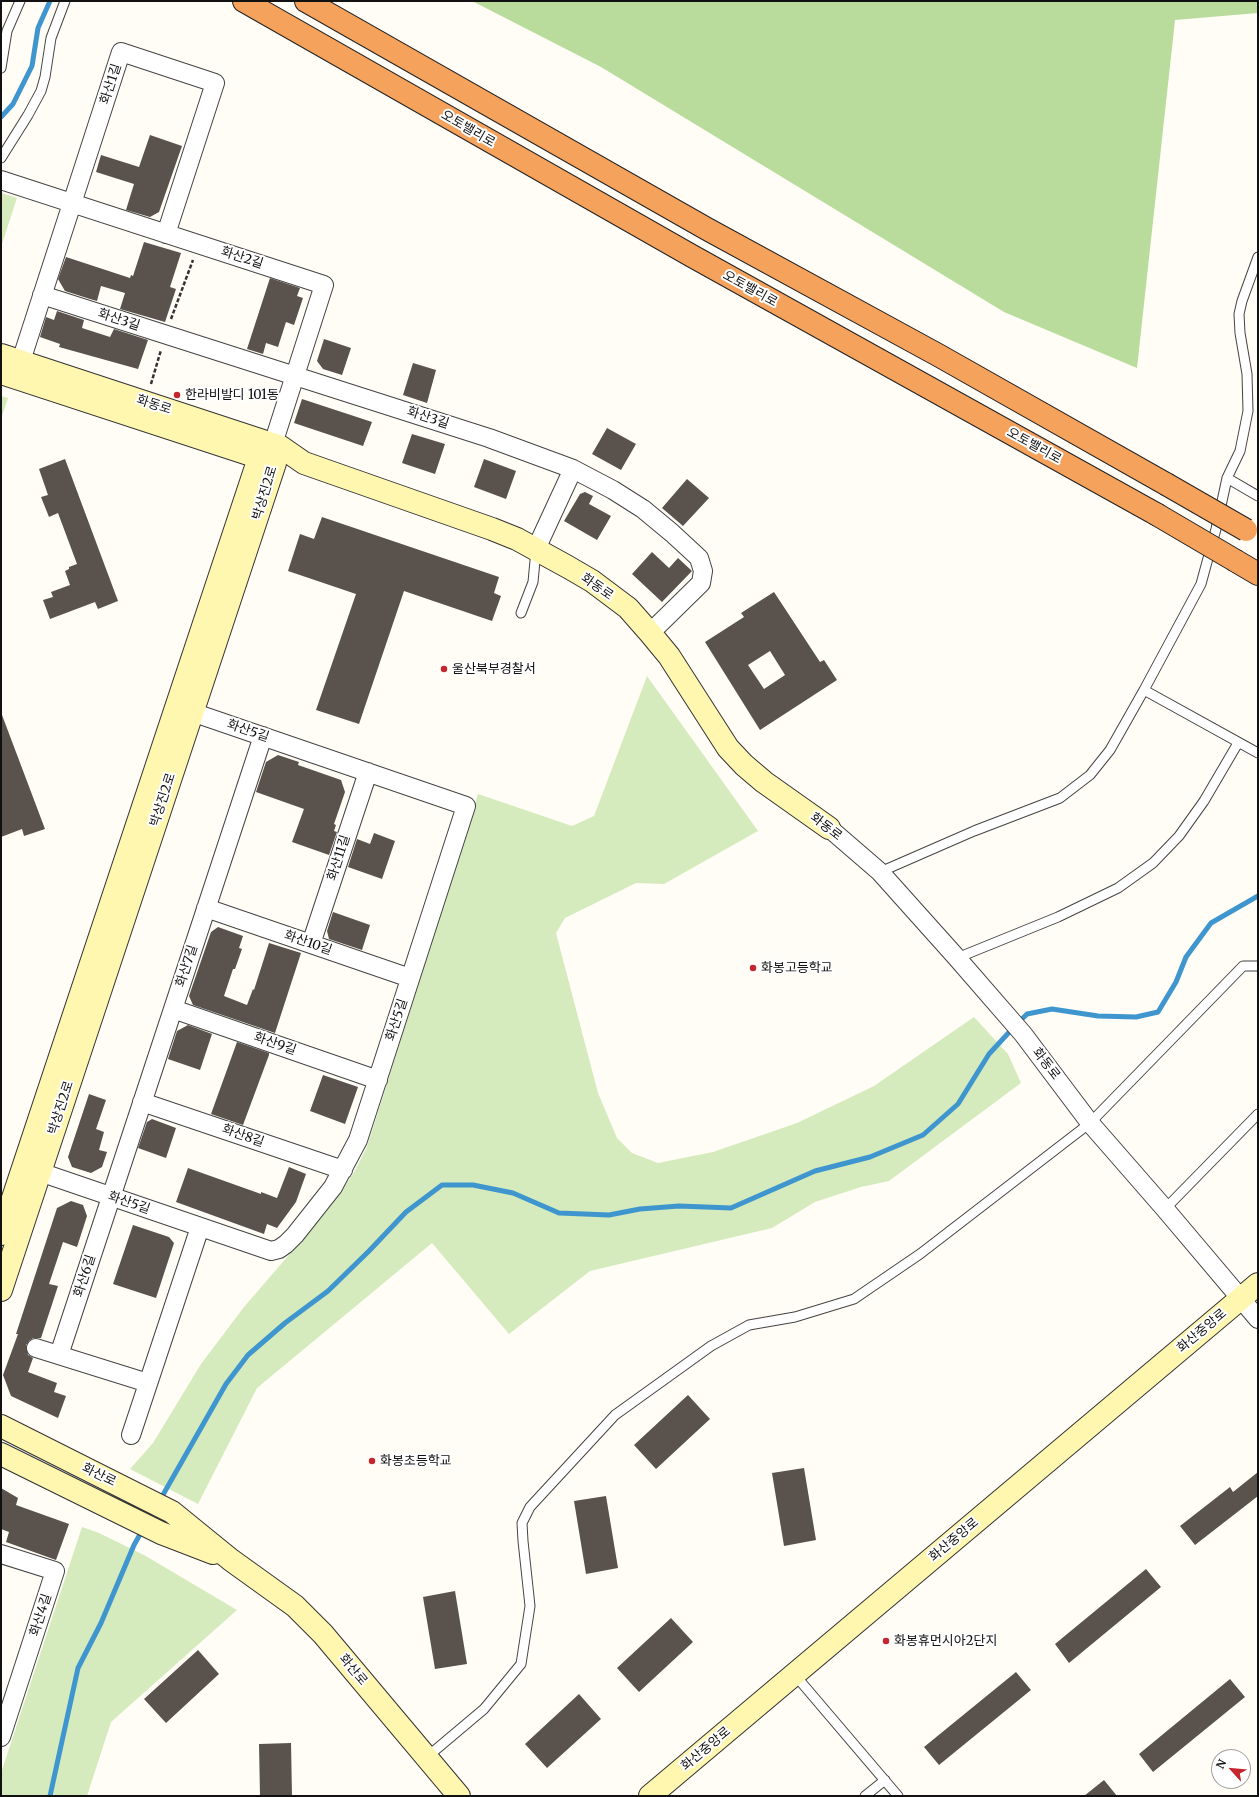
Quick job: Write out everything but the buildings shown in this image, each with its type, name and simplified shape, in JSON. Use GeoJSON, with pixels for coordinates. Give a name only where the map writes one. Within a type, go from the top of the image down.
{"type":"FeatureCollection","features":[{"type":"Feature","properties":{"kind":"highway","name":"오토밸리로"},"geometry":{"type":"LineString","coordinates":[[244,1],[692,256],[1156,514],[1258,574]]}},
{"type":"Feature","properties":{"kind":"highway"},"geometry":{"type":"LineString","coordinates":[[306,1],[707,229],[938,355],[1252,533]]}},
{"type":"Feature","properties":{"kind":"street","name":"화산1길"},"geometry":{"type":"LineString","coordinates":[[11,358],[42,295],[121,52],[215,83],[166,234]]}},
{"type":"Feature","properties":{"kind":"street","name":"화산2길"},"geometry":{"type":"LineString","coordinates":[[1,180],[324,285],[269,455]]}},
{"type":"Feature","properties":{"kind":"street","name":"화산3길"},"geometry":{"type":"LineString","coordinates":[[42,295],[489,438],[573,469],[613,490],[643,509],[699,558],[703,571],[701,583],[650,633]]}},
{"type":"Feature","properties":{"kind":"street","name":"화동로"},"geometry":{"type":"LineString","coordinates":[[11,358],[269,455]]}},
{"type":"Feature","properties":{"kind":"street","name":"화동로"},"geometry":{"type":"LineString","coordinates":[[1,373],[269,455]]}},
{"type":"Feature","properties":{"kind":"street","name":"화동로"},"geometry":{"type":"LineString","coordinates":[[269,455],[280,447],[304,463],[492,529],[536,549],[592,581],[628,608],[669,656],[728,748],[764,782],[829,828],[880,872],[1023,1034],[1090,1123],[1165,1208],[1258,1319]]}},
{"type":"Feature","properties":{"kind":"street","name":"박상진2로"},"geometry":{"type":"LineString","coordinates":[[1,1290],[32,1169],[269,455]]}},
{"type":"Feature","properties":{"kind":"street"},"geometry":{"type":"LineString","coordinates":[[536,549],[573,469]]}},
{"type":"Feature","properties":{"kind":"street","name":"화산5길"},"geometry":{"type":"LineString","coordinates":[[32,1169],[271,1251],[279,1249],[295,1235],[333,1187],[343,1170],[358,1140],[378,1080],[466,806],[184,710]]}},
{"type":"Feature","properties":{"kind":"street","name":"화산7길"},"geometry":{"type":"LineString","coordinates":[[111,1196],[263,736]]}},
{"type":"Feature","properties":{"kind":"street","name":"화산11길"},"geometry":{"type":"LineString","coordinates":[[311,944],[368,772]]}},
{"type":"Feature","properties":{"kind":"street","name":"화산10길"},"geometry":{"type":"LineString","coordinates":[[206,908],[410,978]]}},
{"type":"Feature","properties":{"kind":"street","name":"화산9길"},"geometry":{"type":"LineString","coordinates":[[173,1009],[378,1080]]}},
{"type":"Feature","properties":{"kind":"street","name":"화산8길"},"geometry":{"type":"LineString","coordinates":[[142,1102],[343,1170]]}},
{"type":"Feature","properties":{"kind":"street","name":"박상진2로"},"geometry":{"type":"LineString","coordinates":[[1,1234],[32,1169]]}},
{"type":"Feature","properties":{"kind":"street","name":"화산6길"},"geometry":{"type":"LineString","coordinates":[[59,1355],[111,1196]]}},
{"type":"Feature","properties":{"kind":"street"},"geometry":{"type":"LineString","coordinates":[[131,1435],[200,1227]]}},
{"type":"Feature","properties":{"kind":"street","name":"화산중앙로"},"geometry":{"type":"LineString","coordinates":[[650,1796],[1258,1284]]}},
{"type":"Feature","properties":{"kind":"street"},"geometry":{"type":"LineString","coordinates":[[36,1348],[148,1383]]}},
{"type":"Feature","properties":{"kind":"street","name":"화산로"},"geometry":{"type":"LineString","coordinates":[[1,1426],[172,1512],[231,1560],[295,1606],[323,1634],[460,1796]]}},
{"type":"Feature","properties":{"kind":"street","name":"화산로"},"geometry":{"type":"LineString","coordinates":[[1,1454],[130,1516],[161,1534],[231,1560]]}},
{"type":"Feature","properties":{"kind":"street","name":"화산4길"},"geometry":{"type":"LineString","coordinates":[[1,1554],[55,1571],[5,1711],[1,1737]]}},
{"type":"Feature","properties":{"kind":"lane"},"geometry":{"type":"LineString","coordinates":[[1,68],[6,31],[20,1]]}},
{"type":"Feature","properties":{"kind":"lane"},"geometry":{"type":"LineString","coordinates":[[1,158],[28,115],[40,91],[45,77],[51,38],[64,1]]}},
{"type":"Feature","properties":{"kind":"lane"},"geometry":{"type":"LineString","coordinates":[[880,872],[974,831],[1060,798],[1090,775],[1110,750],[1201,584],[1216,529],[1227,478],[1240,451],[1248,411],[1247,374],[1240,333],[1239,314],[1252,268],[1258,257]]}},
{"type":"Feature","properties":{"kind":"lane"},"geometry":{"type":"LineString","coordinates":[[1227,478],[1258,496]]}},
{"type":"Feature","properties":{"kind":"lane"},"geometry":{"type":"LineString","coordinates":[[521,612],[533,582],[536,549]]}},
{"type":"Feature","properties":{"kind":"lane"},"geometry":{"type":"LineString","coordinates":[[1144,690],[1258,753]]}},
{"type":"Feature","properties":{"kind":"lane"},"geometry":{"type":"LineString","coordinates":[[957,958],[1058,917],[1118,888],[1153,863],[1179,836],[1204,801],[1238,743]]}},
{"type":"Feature","properties":{"kind":"lane"},"geometry":{"type":"LineString","coordinates":[[426,1757],[484,1709],[520,1664],[530,1606],[522,1523],[530,1508],[615,1415],[711,1346],[749,1325],[795,1317],[854,1299],[920,1254],[1090,1123],[1243,966],[1258,966]]}},
{"type":"Feature","properties":{"kind":"lane"},"geometry":{"type":"LineString","coordinates":[[1165,1208],[1258,1114]]}},
{"type":"Feature","properties":{"kind":"lane"},"geometry":{"type":"LineString","coordinates":[[794,1675],[898,1796]]}},
{"type":"Feature","properties":{"kind":"lane"},"geometry":{"type":"LineString","coordinates":[[865,1796],[885,1780]]}},
{"type":"Feature","properties":{"kind":"path"},"geometry":{"type":"LineString","coordinates":[[149,388],[166,334],[198,244]]}},
{"type":"Feature","properties":{"kind":"green space"},"geometry":{"type":"Polygon","coordinates":[[[472,1],[1258,1],[1258,13],[1175,20],[1137,368],[1004,312],[601,67],[472,1]]]}},
{"type":"Feature","properties":{"kind":"green space"},"geometry":{"type":"Polygon","coordinates":[[[1,193],[17,198],[1,247],[1,193]]]}},
{"type":"Feature","properties":{"kind":"green space"},"geometry":{"type":"Polygon","coordinates":[[[1,396],[8,398],[1,419],[1,396]]]}},
{"type":"Feature","properties":{"kind":"green space"},"geometry":{"type":"Polygon","coordinates":[[[647,676],[758,831],[664,884],[636,883],[565,918],[556,933],[598,1093],[617,1138],[632,1153],[658,1163],[713,1152],[797,1123],[874,1086],[974,1017],[1008,1054],[1021,1083],[889,1181],[861,1187],[815,1202],[772,1228],[590,1271],[509,1334],[432,1243],[257,1388],[198,1504],[130,1469],[153,1443],[201,1364],[244,1307],[326,1212],[353,1174],[366,1149],[478,794],[572,826],[594,816],[647,676]]]}},
{"type":"Feature","properties":{"kind":"green space"},"geometry":{"type":"Polygon","coordinates":[[[82,1527],[99,1533],[144,1555],[237,1610],[111,1722],[87,1796],[1,1796],[1,1773],[82,1527]]]}},
{"type":"Feature","properties":{"kind":"waterway"},"geometry":{"type":"LineString","coordinates":[[1,117],[13,104],[32,66],[38,28],[50,1]]}},
{"type":"Feature","properties":{"kind":"waterway"},"geometry":{"type":"LineString","coordinates":[[1018,1023],[1027,1014],[1052,1009],[1098,1016],[1136,1017],[1158,1012],[1176,982],[1186,957],[1211,923],[1258,896]]}},
{"type":"Feature","properties":{"kind":"waterway"},"geometry":{"type":"LineString","coordinates":[[160,1500],[226,1384],[248,1355],[285,1323],[328,1291],[406,1212],[442,1185],[473,1185],[513,1193],[559,1213],[609,1215],[640,1209],[679,1206],[731,1208],[815,1171],[870,1157],[923,1135],[958,1104],[989,1054],[1013,1028]]}},
{"type":"Feature","properties":{"kind":"waterway"},"geometry":{"type":"LineString","coordinates":[[50,1796],[78,1668],[101,1623],[134,1545],[143,1529]]}},
{"type":"Feature","properties":{"kind":"place","name":"한라비발디 101동"},"geometry":{"type":"Point","coordinates":[177,395]}},
{"type":"Feature","properties":{"kind":"place","name":"울산북부경찰서"},"geometry":{"type":"Point","coordinates":[444,669]}},
{"type":"Feature","properties":{"kind":"place","name":"화봉고등학교"},"geometry":{"type":"Point","coordinates":[753,968]}},
{"type":"Feature","properties":{"kind":"place","name":"화봉초등학교"},"geometry":{"type":"Point","coordinates":[372,1461]}},
{"type":"Feature","properties":{"kind":"place","name":"화봉휴먼시아2단지"},"geometry":{"type":"Point","coordinates":[886,1641]}}]}
